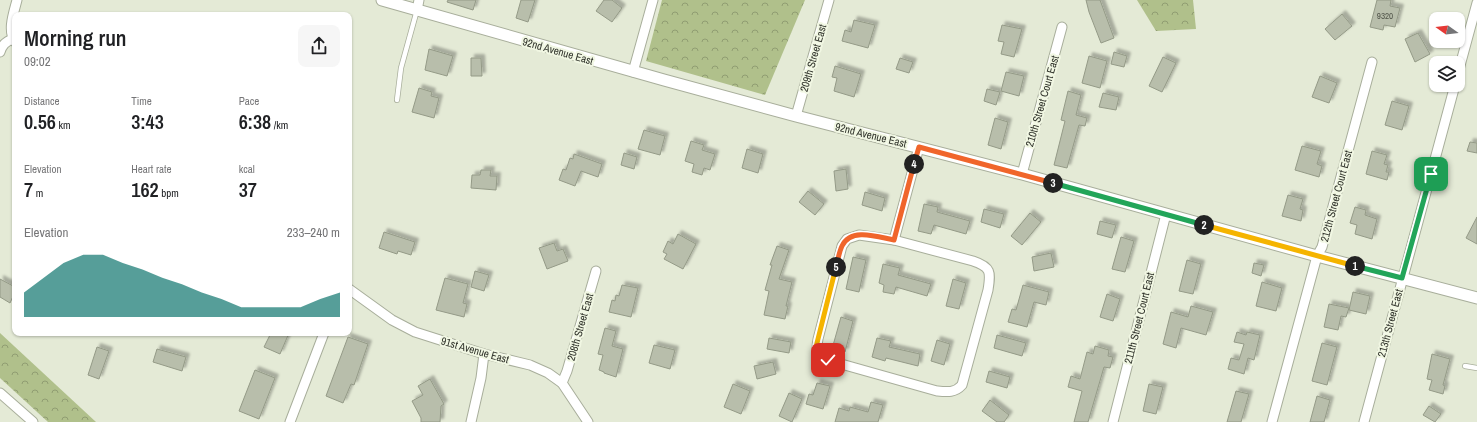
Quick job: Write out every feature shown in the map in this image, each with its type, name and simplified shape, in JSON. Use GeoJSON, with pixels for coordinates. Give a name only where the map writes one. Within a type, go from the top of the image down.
{"type":"FeatureCollection","features":[{"type":"Feature","properties":{"kind":"street"},"geometry":{"type":"LineString","coordinates":[[14,12],[17,0]]}},
{"type":"Feature","properties":{"kind":"street","name":"92nd Avenue East"},"geometry":{"type":"LineString","coordinates":[[382,0],[418,5],[634,72],[796,116],[1022,174],[1317,256],[1477,298]]}},
{"type":"Feature","properties":{"kind":"street"},"geometry":{"type":"LineString","coordinates":[[634,72],[653,0]]}},
{"type":"Feature","properties":{"kind":"street","name":"209th Street East"},"geometry":{"type":"LineString","coordinates":[[796,116],[830,0]]}},
{"type":"Feature","properties":{"kind":"street"},"geometry":{"type":"LineString","coordinates":[[1463,56],[1477,3]]}},
{"type":"Feature","properties":{"kind":"street","name":"210th Street Court East"},"geometry":{"type":"LineString","coordinates":[[1022,174],[1062,27]]}},
{"type":"Feature","properties":{"kind":"street"},"geometry":{"type":"LineString","coordinates":[[0,52],[2,46],[8,40],[12,41]]}},
{"type":"Feature","properties":{"kind":"street","name":"212th Street Court East"},"geometry":{"type":"LineString","coordinates":[[1272,422],[1372,62]]}},
{"type":"Feature","properties":{"kind":"street","name":"213th Street East"},"geometry":{"type":"LineString","coordinates":[[1364,422],[1453,92]]}},
{"type":"Feature","properties":{"kind":"street"},"geometry":{"type":"LineString","coordinates":[[894,240],[919,147]]}},
{"type":"Feature","properties":{"kind":"street","name":"211th Street Court East"},"geometry":{"type":"LineString","coordinates":[[1113,422],[1166,214]]}},
{"type":"Feature","properties":{"kind":"street"},"geometry":{"type":"LineString","coordinates":[[859,234],[894,240],[978,263],[987,268],[990,272],[991,276],[988,290],[962,385],[958,390],[948,392],[937,391],[828,360],[822,358],[818,354],[816,347],[842,246],[847,239],[859,234]]}},
{"type":"Feature","properties":{"kind":"street","name":"208th Street East"},"geometry":{"type":"LineString","coordinates":[[562,383],[567,372],[596,271]]}},
{"type":"Feature","properties":{"kind":"street","name":"91st Avenue East"},"geometry":{"type":"LineString","coordinates":[[352,292],[392,320],[415,332],[484,354],[530,365],[548,373],[562,383],[588,422]]}},
{"type":"Feature","properties":{"kind":"street"},"geometry":{"type":"LineString","coordinates":[[290,422],[323,336]]}},
{"type":"Feature","properties":{"kind":"street"},"geometry":{"type":"LineString","coordinates":[[471,422],[481,378],[484,354]]}},
{"type":"Feature","properties":{"kind":"street"},"geometry":{"type":"LineString","coordinates":[[0,393],[33,422]]}},
{"type":"Feature","properties":{"kind":"lane"},"geometry":{"type":"LineString","coordinates":[[397,100],[401,68],[418,5]]}},
{"type":"Feature","properties":{"kind":"lane"},"geometry":{"type":"LineString","coordinates":[[1464,366],[1477,368]]}},
{"type":"Feature","properties":{"kind":"green space"},"geometry":{"type":"Polygon","coordinates":[[[662,0],[805,0],[765,95],[646,61],[662,0]]]}},
{"type":"Feature","properties":{"kind":"green space"},"geometry":{"type":"Polygon","coordinates":[[[1137,0],[1193,0],[1196,29],[1156,31],[1137,0]]]}},
{"type":"Feature","properties":{"kind":"green space"},"geometry":{"type":"Polygon","coordinates":[[[0,333],[96,422],[48,422],[0,378],[0,333]]]}},
{"type":"Feature","properties":{"kind":"building"},"geometry":{"type":"Polygon","coordinates":[[[448,0],[476,0],[473,10],[447,2],[448,0]]]}},
{"type":"Feature","properties":{"kind":"building"},"geometry":{"type":"Polygon","coordinates":[[[521,0],[535,0],[528,22],[516,18],[521,0]]]}},
{"type":"Feature","properties":{"kind":"building"},"geometry":{"type":"Polygon","coordinates":[[[604,0],[612,0],[622,8],[612,22],[596,11],[604,0]]]}},
{"type":"Feature","properties":{"kind":"building"},"geometry":{"type":"Polygon","coordinates":[[[1086,0],[1100,0],[1114,38],[1101,43],[1086,0]]]}},
{"type":"Feature","properties":{"kind":"building"},"geometry":{"type":"Polygon","coordinates":[[[1377,0],[1391,0],[1390,6],[1400,8],[1395,27],[1384,25],[1383,30],[1370,27],[1377,0]]]}},
{"type":"Feature","properties":{"kind":"building"},"geometry":{"type":"Polygon","coordinates":[[[1342,14],[1352,26],[1335,40],[1325,29],[1342,14]]]}},
{"type":"Feature","properties":{"kind":"building"},"geometry":{"type":"Polygon","coordinates":[[[854,20],[875,25],[868,48],[842,41],[845,30],[851,32],[854,20]]]}},
{"type":"Feature","properties":{"kind":"building"},"geometry":{"type":"Polygon","coordinates":[[[1002,25],[1022,29],[1014,57],[1001,54],[1004,42],[998,41],[1002,25]]]}},
{"type":"Feature","properties":{"kind":"building"},"geometry":{"type":"Polygon","coordinates":[[[1418,33],[1430,54],[1415,62],[1405,39],[1418,33]]]}},
{"type":"Feature","properties":{"kind":"building"},"geometry":{"type":"Polygon","coordinates":[[[429,49],[453,56],[447,76],[425,70],[429,49]]]}},
{"type":"Feature","properties":{"kind":"building"},"geometry":{"type":"Polygon","coordinates":[[[1114,52],[1127,56],[1124,67],[1111,64],[1114,52]]]}},
{"type":"Feature","properties":{"kind":"building"},"geometry":{"type":"Polygon","coordinates":[[[1089,56],[1107,61],[1100,88],[1082,83],[1089,56]]]}},
{"type":"Feature","properties":{"kind":"building"},"geometry":{"type":"Polygon","coordinates":[[[1163,57],[1176,63],[1162,92],[1149,86],[1163,57]]]}},
{"type":"Feature","properties":{"kind":"building"},"geometry":{"type":"Polygon","coordinates":[[[471,58],[481,58],[482,76],[471,76],[471,58]]]}},
{"type":"Feature","properties":{"kind":"building"},"geometry":{"type":"Polygon","coordinates":[[[900,58],[913,62],[909,73],[896,69],[900,58]]]}},
{"type":"Feature","properties":{"kind":"building"},"geometry":{"type":"Polygon","coordinates":[[[835,66],[861,74],[854,97],[834,91],[837,78],[832,77],[835,66]]]}},
{"type":"Feature","properties":{"kind":"building"},"geometry":{"type":"Polygon","coordinates":[[[1006,72],[1024,76],[1019,96],[1001,91],[1006,72]]]}},
{"type":"Feature","properties":{"kind":"building"},"geometry":{"type":"Polygon","coordinates":[[[1320,76],[1337,83],[1329,103],[1312,97],[1320,76]]]}},
{"type":"Feature","properties":{"kind":"building"},"geometry":{"type":"Polygon","coordinates":[[[419,88],[432,92],[431,96],[439,98],[434,118],[412,112],[419,88]]]}},
{"type":"Feature","properties":{"kind":"building"},"geometry":{"type":"Polygon","coordinates":[[[987,89],[1000,92],[996,105],[984,101],[987,89]]]}},
{"type":"Feature","properties":{"kind":"building"},"geometry":{"type":"Polygon","coordinates":[[[1068,91],[1081,95],[1076,115],[1087,118],[1085,126],[1079,125],[1067,168],[1054,165],[1065,121],[1061,120],[1068,91]]]}},
{"type":"Feature","properties":{"kind":"building"},"geometry":{"type":"Polygon","coordinates":[[[1103,93],[1119,97],[1116,110],[1099,107],[1103,93]]]}},
{"type":"Feature","properties":{"kind":"building"},"geometry":{"type":"Polygon","coordinates":[[[1392,101],[1409,106],[1402,130],[1385,125],[1392,101]]]}},
{"type":"Feature","properties":{"kind":"building"},"geometry":{"type":"Polygon","coordinates":[[[995,118],[1008,122],[1001,149],[988,145],[995,118]]]}},
{"type":"Feature","properties":{"kind":"building"},"geometry":{"type":"Polygon","coordinates":[[[644,130],[665,136],[660,155],[638,149],[644,130]]]}},
{"type":"Feature","properties":{"kind":"building"},"geometry":{"type":"Polygon","coordinates":[[[691,141],[704,145],[702,150],[715,154],[710,170],[704,168],[702,175],[692,172],[694,164],[685,161],[691,141]]]}},
{"type":"Feature","properties":{"kind":"building"},"geometry":{"type":"Polygon","coordinates":[[[1470,142],[1477,143],[1477,153],[1467,151],[1470,142]]]}},
{"type":"Feature","properties":{"kind":"building"},"geometry":{"type":"Polygon","coordinates":[[[1302,146],[1321,151],[1317,164],[1322,166],[1319,177],[1295,170],[1302,146]]]}},
{"type":"Feature","properties":{"kind":"building"},"geometry":{"type":"Polygon","coordinates":[[[747,149],[763,154],[758,173],[742,168],[747,149]]]}},
{"type":"Feature","properties":{"kind":"building"},"geometry":{"type":"Polygon","coordinates":[[[1372,151],[1387,155],[1384,164],[1388,165],[1386,172],[1389,172],[1387,180],[1366,174],[1372,151]]]}},
{"type":"Feature","properties":{"kind":"building"},"geometry":{"type":"Polygon","coordinates":[[[624,153],[637,157],[634,169],[621,165],[624,153]]]}},
{"type":"Feature","properties":{"kind":"building"},"geometry":{"type":"Polygon","coordinates":[[[574,154],[602,164],[598,177],[581,171],[575,186],[559,180],[563,169],[566,170],[570,158],[573,159],[574,154]]]}},
{"type":"Feature","properties":{"kind":"building"},"geometry":{"type":"Polygon","coordinates":[[[846,169],[848,189],[836,191],[834,171],[846,169]]]}},
{"type":"Feature","properties":{"kind":"building"},"geometry":{"type":"Polygon","coordinates":[[[481,170],[491,170],[490,176],[497,176],[496,190],[471,188],[472,175],[480,175],[481,170]]]}},
{"type":"Feature","properties":{"kind":"building"},"geometry":{"type":"Polygon","coordinates":[[[808,191],[824,204],[815,215],[799,202],[808,191]]]}},
{"type":"Feature","properties":{"kind":"building"},"geometry":{"type":"Polygon","coordinates":[[[865,192],[885,198],[882,211],[862,205],[865,192]]]}},
{"type":"Feature","properties":{"kind":"building"},"geometry":{"type":"Polygon","coordinates":[[[1288,195],[1303,199],[1300,209],[1303,210],[1301,221],[1282,216],[1288,195]]]}},
{"type":"Feature","properties":{"kind":"building"},"geometry":{"type":"Polygon","coordinates":[[[924,204],[938,207],[937,212],[970,221],[966,234],[934,225],[931,234],[918,231],[924,204]]]}},
{"type":"Feature","properties":{"kind":"building"},"geometry":{"type":"Polygon","coordinates":[[[1355,207],[1366,210],[1365,215],[1377,219],[1372,239],[1355,234],[1357,225],[1350,223],[1355,207]]]}},
{"type":"Feature","properties":{"kind":"building"},"geometry":{"type":"Polygon","coordinates":[[[984,209],[1004,214],[1000,228],[981,222],[984,209]]]}},
{"type":"Feature","properties":{"kind":"building"},"geometry":{"type":"Polygon","coordinates":[[[1030,213],[1041,222],[1022,245],[1011,236],[1030,213]]]}},
{"type":"Feature","properties":{"kind":"building"},"geometry":{"type":"Polygon","coordinates":[[[1477,217],[1477,244],[1466,238],[1477,217]]]}},
{"type":"Feature","properties":{"kind":"building"},"geometry":{"type":"Polygon","coordinates":[[[1100,221],[1116,225],[1112,238],[1097,234],[1100,221]]]}},
{"type":"Feature","properties":{"kind":"building"},"geometry":{"type":"Polygon","coordinates":[[[384,232],[415,242],[411,255],[398,251],[397,254],[379,248],[384,232]]]}},
{"type":"Feature","properties":{"kind":"building"},"geometry":{"type":"Polygon","coordinates":[[[678,234],[696,244],[683,269],[664,259],[667,254],[663,252],[668,241],[673,244],[678,234]]]}},
{"type":"Feature","properties":{"kind":"building"},"geometry":{"type":"Polygon","coordinates":[[[1121,237],[1134,241],[1125,272],[1112,269],[1121,237]]]}},
{"type":"Feature","properties":{"kind":"building"},"geometry":{"type":"Polygon","coordinates":[[[554,243],[557,251],[563,249],[568,261],[547,269],[539,248],[554,243]]]}},
{"type":"Feature","properties":{"kind":"building"},"geometry":{"type":"Polygon","coordinates":[[[777,246],[789,250],[779,279],[792,282],[786,306],[788,306],[785,319],[764,315],[769,291],[765,290],[772,265],[770,265],[777,246]]]}},
{"type":"Feature","properties":{"kind":"building"},"geometry":{"type":"Polygon","coordinates":[[[1051,253],[1054,267],[1034,271],[1032,257],[1051,253]]]}},
{"type":"Feature","properties":{"kind":"building"},"geometry":{"type":"Polygon","coordinates":[[[853,257],[866,260],[859,292],[846,289],[853,257]]]}},
{"type":"Feature","properties":{"kind":"building"},"geometry":{"type":"Polygon","coordinates":[[[1187,260],[1201,264],[1193,294],[1179,291],[1187,260]]]}},
{"type":"Feature","properties":{"kind":"building"},"geometry":{"type":"Polygon","coordinates":[[[1254,263],[1264,265],[1261,276],[1252,273],[1254,263]]]}},
{"type":"Feature","properties":{"kind":"building"},"geometry":{"type":"Polygon","coordinates":[[[883,264],[900,268],[898,275],[931,284],[927,296],[896,287],[894,294],[883,292],[884,285],[879,283],[883,264]]]}},
{"type":"Feature","properties":{"kind":"building"},"geometry":{"type":"Polygon","coordinates":[[[475,271],[489,275],[484,291],[471,287],[475,271]]]}},
{"type":"Feature","properties":{"kind":"building"},"geometry":{"type":"Polygon","coordinates":[[[445,278],[468,284],[463,303],[467,304],[464,317],[436,310],[445,278]]]}},
{"type":"Feature","properties":{"kind":"building"},"geometry":{"type":"Polygon","coordinates":[[[0,279],[12,285],[12,299],[10,303],[0,297],[0,279]]]}},
{"type":"Feature","properties":{"kind":"building"},"geometry":{"type":"Polygon","coordinates":[[[953,279],[966,283],[959,309],[946,306],[953,279]]]}},
{"type":"Feature","properties":{"kind":"building"},"geometry":{"type":"Polygon","coordinates":[[[1262,282],[1282,288],[1276,311],[1256,306],[1262,282]]]}},
{"type":"Feature","properties":{"kind":"building"},"geometry":{"type":"Polygon","coordinates":[[[622,285],[638,288],[631,317],[609,312],[612,300],[615,301],[616,295],[619,296],[622,285]]]}},
{"type":"Feature","properties":{"kind":"building"},"geometry":{"type":"Polygon","coordinates":[[[1023,285],[1049,292],[1046,305],[1034,302],[1027,327],[1008,322],[1012,309],[1016,310],[1023,285]]]}},
{"type":"Feature","properties":{"kind":"building"},"geometry":{"type":"Polygon","coordinates":[[[1353,292],[1370,296],[1366,314],[1349,310],[1353,292]]]}},
{"type":"Feature","properties":{"kind":"building"},"geometry":{"type":"Polygon","coordinates":[[[1107,294],[1120,299],[1113,321],[1100,317],[1107,294]]]}},
{"type":"Feature","properties":{"kind":"building"},"geometry":{"type":"Polygon","coordinates":[[[1329,304],[1349,308],[1346,317],[1341,316],[1338,330],[1324,327],[1329,304]]]}},
{"type":"Feature","properties":{"kind":"building"},"geometry":{"type":"Polygon","coordinates":[[[1191,306],[1213,312],[1206,335],[1181,328],[1176,348],[1163,344],[1171,312],[1188,317],[1191,306]]]}},
{"type":"Feature","properties":{"kind":"building"},"geometry":{"type":"Polygon","coordinates":[[[841,317],[853,321],[845,352],[832,349],[841,317]]]}},
{"type":"Feature","properties":{"kind":"building"},"geometry":{"type":"Polygon","coordinates":[[[605,328],[616,331],[612,346],[623,349],[616,377],[599,370],[603,355],[598,354],[605,328]]]}},
{"type":"Feature","properties":{"kind":"building"},"geometry":{"type":"Polygon","coordinates":[[[1237,332],[1246,335],[1247,332],[1260,335],[1254,360],[1248,358],[1244,374],[1228,369],[1231,358],[1239,360],[1244,344],[1234,342],[1237,332]]]}},
{"type":"Feature","properties":{"kind":"building"},"geometry":{"type":"Polygon","coordinates":[[[997,335],[1026,343],[1022,356],[994,348],[997,335]]]}},
{"type":"Feature","properties":{"kind":"building"},"geometry":{"type":"Polygon","coordinates":[[[270,336],[288,336],[280,354],[264,347],[270,336]]]}},
{"type":"Feature","properties":{"kind":"building"},"geometry":{"type":"Polygon","coordinates":[[[348,337],[368,344],[354,385],[351,384],[343,403],[326,396],[348,337]]]}},
{"type":"Feature","properties":{"kind":"building"},"geometry":{"type":"Polygon","coordinates":[[[769,338],[791,342],[789,353],[767,349],[769,338]]]}},
{"type":"Feature","properties":{"kind":"building"},"geometry":{"type":"Polygon","coordinates":[[[877,338],[891,341],[889,347],[920,354],[918,366],[886,358],[885,361],[872,357],[877,338]]]}},
{"type":"Feature","properties":{"kind":"building"},"geometry":{"type":"Polygon","coordinates":[[[937,340],[950,344],[944,365],[931,361],[937,340]]]}},
{"type":"Feature","properties":{"kind":"building"},"geometry":{"type":"Polygon","coordinates":[[[1322,343],[1337,347],[1327,385],[1312,381],[1322,343]]]}},
{"type":"Feature","properties":{"kind":"building"},"geometry":{"type":"Polygon","coordinates":[[[654,345],[675,350],[670,369],[649,363],[654,345]]]}},
{"type":"Feature","properties":{"kind":"building"},"geometry":{"type":"Polygon","coordinates":[[[1095,346],[1109,350],[1108,356],[1113,357],[1110,368],[1104,367],[1088,422],[1074,422],[1082,391],[1068,387],[1071,376],[1080,379],[1087,352],[1093,354],[1095,346]]]}},
{"type":"Feature","properties":{"kind":"building"},"geometry":{"type":"Polygon","coordinates":[[[97,347],[109,351],[99,379],[88,375],[97,347]]]}},
{"type":"Feature","properties":{"kind":"building"},"geometry":{"type":"Polygon","coordinates":[[[157,349],[186,357],[182,371],[153,362],[157,349]]]}},
{"type":"Feature","properties":{"kind":"building"},"geometry":{"type":"Polygon","coordinates":[[[1432,354],[1450,359],[1443,385],[1445,386],[1443,394],[1429,390],[1432,380],[1427,379],[1432,354]]]}},
{"type":"Feature","properties":{"kind":"building"},"geometry":{"type":"Polygon","coordinates":[[[773,362],[776,374],[757,379],[754,366],[773,362]]]}},
{"type":"Feature","properties":{"kind":"building"},"geometry":{"type":"Polygon","coordinates":[[[255,370],[275,378],[259,419],[239,411],[255,370]]]}},
{"type":"Feature","properties":{"kind":"building"},"geometry":{"type":"Polygon","coordinates":[[[989,371],[1010,377],[1007,388],[986,382],[989,371]]]}},
{"type":"Feature","properties":{"kind":"building"},"geometry":{"type":"Polygon","coordinates":[[[430,379],[444,404],[441,406],[440,422],[421,422],[421,418],[412,401],[423,395],[418,386],[430,379]]]}},
{"type":"Feature","properties":{"kind":"building"},"geometry":{"type":"Polygon","coordinates":[[[817,383],[830,386],[823,409],[806,404],[809,394],[813,395],[817,383]]]}},
{"type":"Feature","properties":{"kind":"building"},"geometry":{"type":"Polygon","coordinates":[[[733,384],[750,391],[741,414],[724,407],[733,384]]]}},
{"type":"Feature","properties":{"kind":"building"},"geometry":{"type":"Polygon","coordinates":[[[1149,384],[1163,387],[1156,414],[1143,411],[1149,384]]]}},
{"type":"Feature","properties":{"kind":"building"},"geometry":{"type":"Polygon","coordinates":[[[1236,391],[1249,394],[1241,422],[1227,422],[1236,391]]]}},
{"type":"Feature","properties":{"kind":"building"},"geometry":{"type":"Polygon","coordinates":[[[789,393],[802,399],[792,422],[779,416],[789,393]]]}},
{"type":"Feature","properties":{"kind":"building"},"geometry":{"type":"Polygon","coordinates":[[[1317,396],[1330,400],[1324,422],[1310,422],[1317,396]]]}},
{"type":"Feature","properties":{"kind":"building"},"geometry":{"type":"Polygon","coordinates":[[[990,400],[1009,415],[1004,422],[997,422],[982,411],[990,400]]]}},
{"type":"Feature","properties":{"kind":"building"},"geometry":{"type":"Polygon","coordinates":[[[871,402],[883,405],[878,422],[835,422],[839,408],[849,411],[850,407],[868,412],[871,402]]]}},
{"type":"Feature","properties":{"kind":"building"},"geometry":{"type":"Polygon","coordinates":[[[1429,406],[1441,414],[1435,422],[1423,415],[1429,406]]]}},
{"type":"Feature","properties":{"kind":"route"},"geometry":{"type":"LineString","coordinates":[[828,360],[822,358],[818,354],[816,347],[842,246],[847,239],[859,234],[894,240],[919,147],[1402,278],[1431,174]]}}]}
